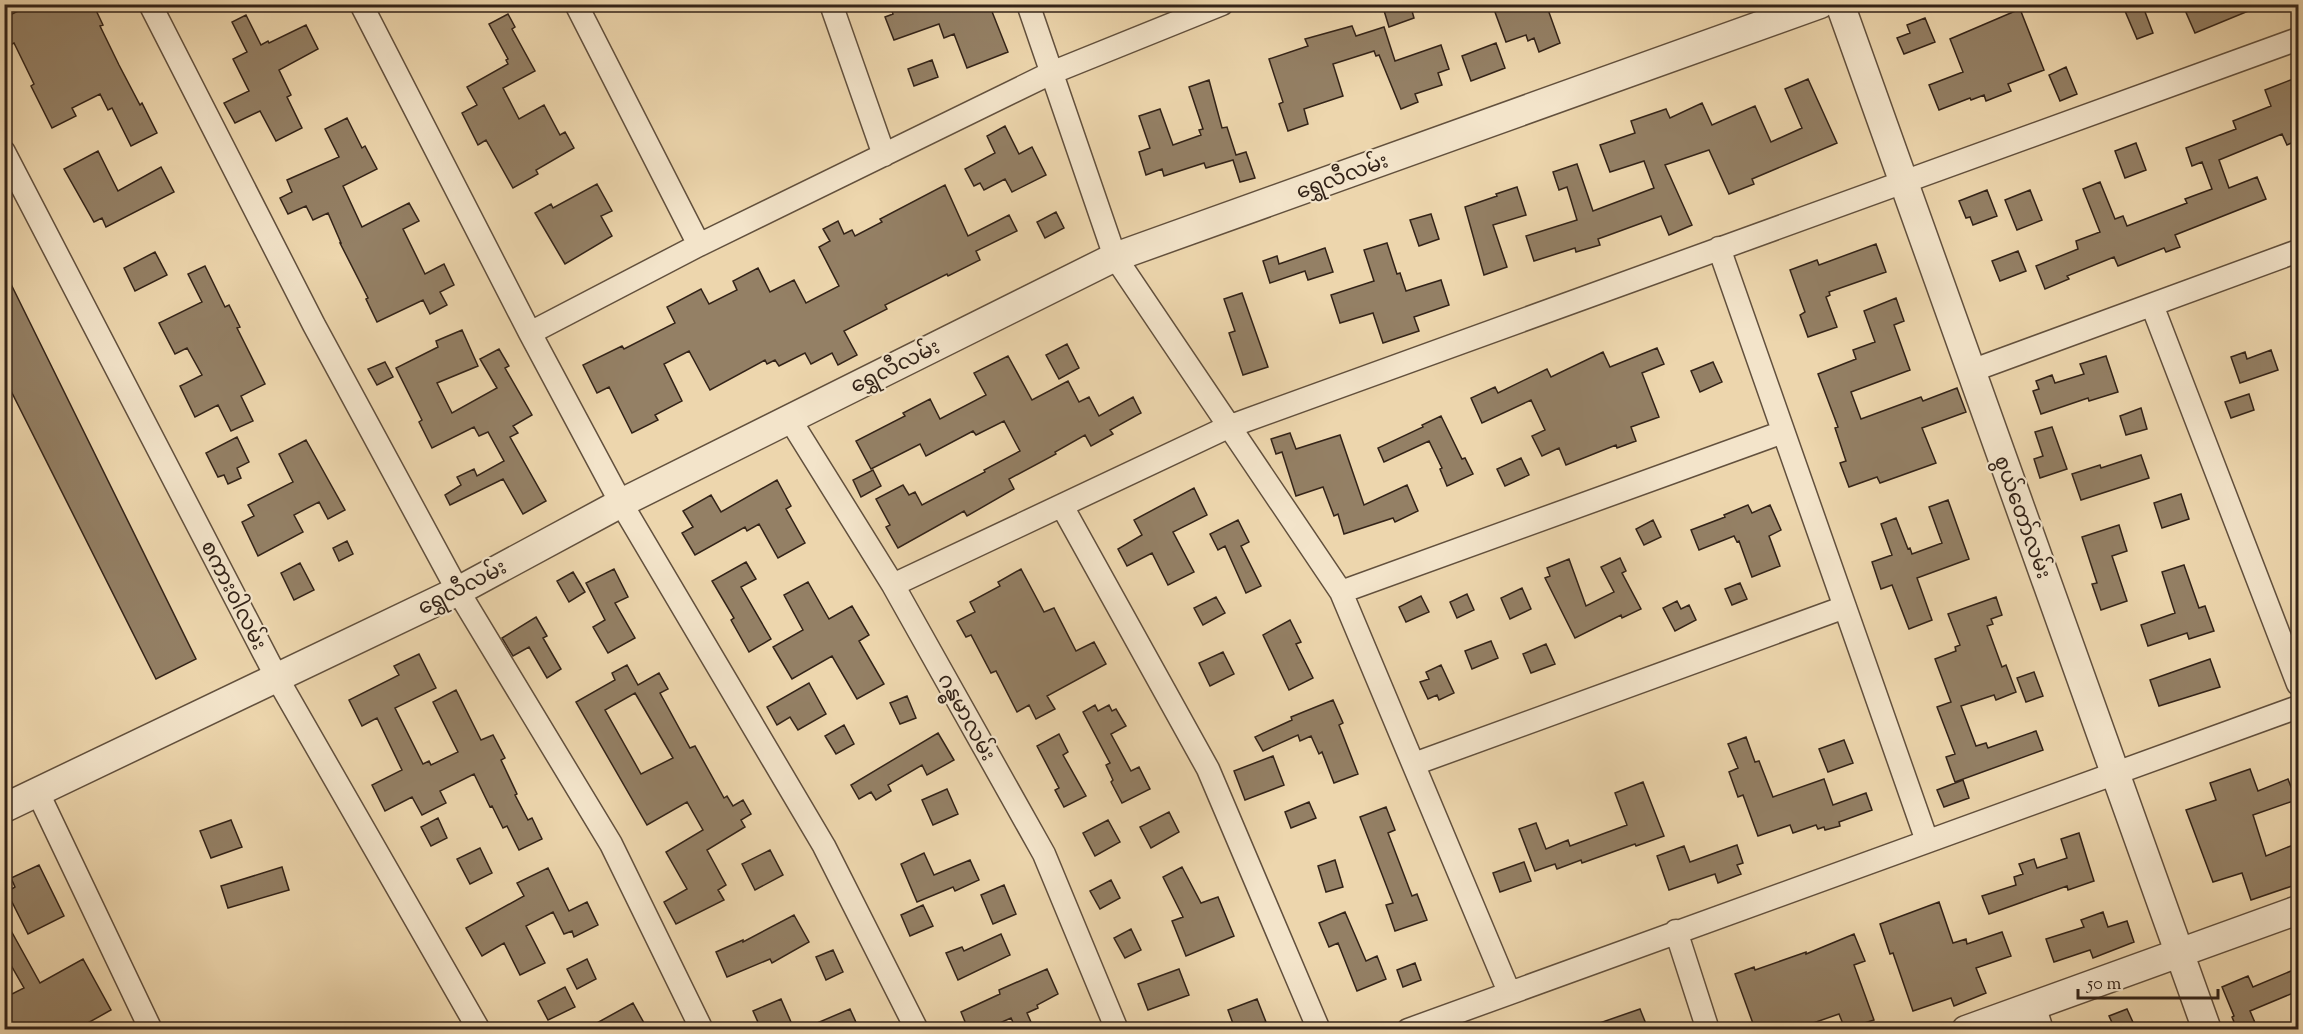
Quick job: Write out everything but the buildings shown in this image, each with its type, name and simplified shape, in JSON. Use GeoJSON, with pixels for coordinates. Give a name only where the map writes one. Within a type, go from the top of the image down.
{"type":"FeatureCollection","features":[{"type":"Feature","properties":{"kind":"street"},"geometry":{"type":"LineString","coordinates":[[150,4],[314,325],[458,591],[611,844],[702,1029]]}},
{"type":"Feature","properties":{"kind":"street"},"geometry":{"type":"LineString","coordinates":[[361,4],[530,333],[621,503],[825,846],[917,1029]]}},
{"type":"Feature","properties":{"kind":"street"},"geometry":{"type":"LineString","coordinates":[[576,4],[699,245]]}},
{"type":"Feature","properties":{"kind":"street"},"geometry":{"type":"LineString","coordinates":[[831,4],[884,155]]}},
{"type":"Feature","properties":{"kind":"street"},"geometry":{"type":"LineString","coordinates":[[1028,4],[1115,257],[1341,592],[1509,992]]}},
{"type":"Feature","properties":{"kind":"street"},"geometry":{"type":"LineString","coordinates":[[530,333],[699,245],[1051,73],[1222,4]]}},
{"type":"Feature","properties":{"kind":"street","name":"ရွှေလီလမ်း"},"geometry":{"type":"LineString","coordinates":[[4,808],[458,591],[621,503],[1115,257],[1820,4]]}},
{"type":"Feature","properties":{"kind":"street","name":"စွယ်တော်လမ်း"},"geometry":{"type":"LineString","coordinates":[[1840,4],[2207,1029]]}},
{"type":"Feature","properties":{"kind":"street"},"geometry":{"type":"LineString","coordinates":[[893,585],[1228,427],[2298,39]]}},
{"type":"Feature","properties":{"kind":"street","name":"စကားဝါလမ်း"},"geometry":{"type":"LineString","coordinates":[[4,153],[277,678],[479,1029]]}},
{"type":"Feature","properties":{"kind":"street"},"geometry":{"type":"LineString","coordinates":[[1719,248],[1927,841]]}},
{"type":"Feature","properties":{"kind":"street"},"geometry":{"type":"LineString","coordinates":[[1971,371],[2298,251]]}},
{"type":"Feature","properties":{"kind":"street"},"geometry":{"type":"LineString","coordinates":[[2152,305],[2298,684]]}},
{"type":"Feature","properties":{"kind":"street","name":"ဂန္ဓမာလမ်း"},"geometry":{"type":"LineString","coordinates":[[789,418],[893,585],[1044,854],[1117,1029]]}},
{"type":"Feature","properties":{"kind":"street"},"geometry":{"type":"LineString","coordinates":[[1341,592],[1783,432]]}},
{"type":"Feature","properties":{"kind":"street"},"geometry":{"type":"LineString","coordinates":[[1062,506],[1208,769],[1319,1029]]}},
{"type":"Feature","properties":{"kind":"street"},"geometry":{"type":"LineString","coordinates":[[1414,764],[1845,607]]}},
{"type":"Feature","properties":{"kind":"street"},"geometry":{"type":"LineString","coordinates":[[1408,1029],[2298,707]]}},
{"type":"Feature","properties":{"kind":"street"},"geometry":{"type":"LineString","coordinates":[[38,793],[152,1029]]}},
{"type":"Feature","properties":{"kind":"street"},"geometry":{"type":"LineString","coordinates":[[1966,1029],[2038,1017],[2180,952],[2298,910]]}},
{"type":"Feature","properties":{"kind":"street"},"geometry":{"type":"LineString","coordinates":[[1676,931],[1708,1029]]}}]}
